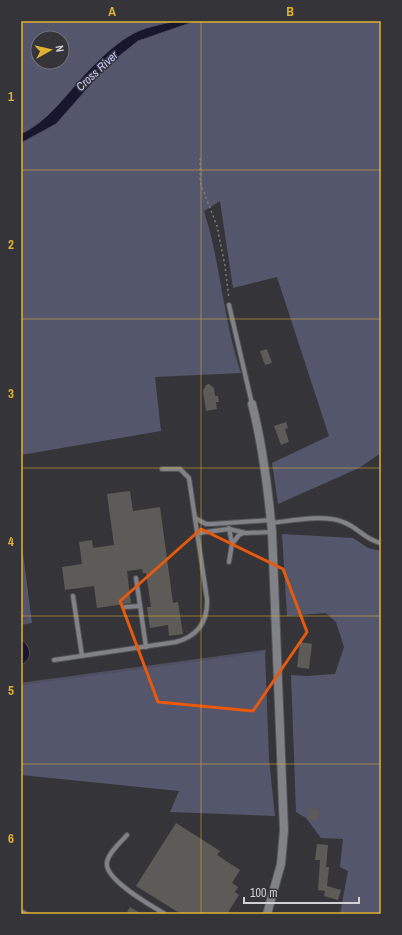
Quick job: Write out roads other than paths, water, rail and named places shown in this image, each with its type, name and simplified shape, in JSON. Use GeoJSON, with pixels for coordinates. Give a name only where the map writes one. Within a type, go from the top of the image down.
{"type":"FeatureCollection","features":[{"type":"Feature","properties":{"kind":"street"},"geometry":{"type":"LineString","coordinates":[[252,404],[258,430],[272,525],[284,830],[281,864],[267,914]]}},
{"type":"Feature","properties":{"kind":"lane"},"geometry":{"type":"LineString","coordinates":[[229,305],[252,404]]}},
{"type":"Feature","properties":{"kind":"lane"},"geometry":{"type":"LineString","coordinates":[[54,660],[186,640],[194,635],[203,623],[208,610],[190,478],[180,469],[162,469]]}},
{"type":"Feature","properties":{"kind":"lane"},"geometry":{"type":"LineString","coordinates":[[196,518],[206,524],[228,523],[272,525]]}},
{"type":"Feature","properties":{"kind":"lane"},"geometry":{"type":"LineString","coordinates":[[228,562],[232,544],[239,534],[272,525],[322,519],[340,520],[350,525],[367,539],[381,543]]}},
{"type":"Feature","properties":{"kind":"lane"},"geometry":{"type":"LineString","coordinates":[[228,523],[232,544]]}},
{"type":"Feature","properties":{"kind":"lane"},"geometry":{"type":"LineString","coordinates":[[198,533],[229,529],[246,532]]}},
{"type":"Feature","properties":{"kind":"lane"},"geometry":{"type":"LineString","coordinates":[[136,578],[146,647]]}},
{"type":"Feature","properties":{"kind":"lane"},"geometry":{"type":"LineString","coordinates":[[72,596],[82,656]]}},
{"type":"Feature","properties":{"kind":"lane"},"geometry":{"type":"LineString","coordinates":[[125,608],[140,606]]}},
{"type":"Feature","properties":{"kind":"lane"},"geometry":{"type":"LineString","coordinates":[[127,835],[110,855],[106,863],[108,872],[128,889],[165,914]]}},
{"type":"Feature","properties":{"kind":"lane"},"geometry":{"type":"LineString","coordinates":[[21,910],[26,914]]}},
{"type":"Feature","properties":{"kind":"water","name":"Cross River"},"geometry":{"type":"Polygon","coordinates":[[[175,21],[196,21],[138,41],[108,65],[56,124],[21,143],[21,134],[46,117],[90,69],[116,45],[140,30],[175,21]]]}},
{"type":"Feature","properties":{"kind":"water"},"geometry":{"type":"Polygon","coordinates":[[[21,639],[27,645],[30,652],[28,659],[21,665],[21,639]]]}},
{"type":"Feature","properties":{"kind":"waterway"},"geometry":{"type":"LineString","coordinates":[[21,618],[26,618]]}},
{"type":"Feature","properties":{"kind":"waterway"},"geometry":{"type":"LineString","coordinates":[[21,684],[265,651]]}}]}
